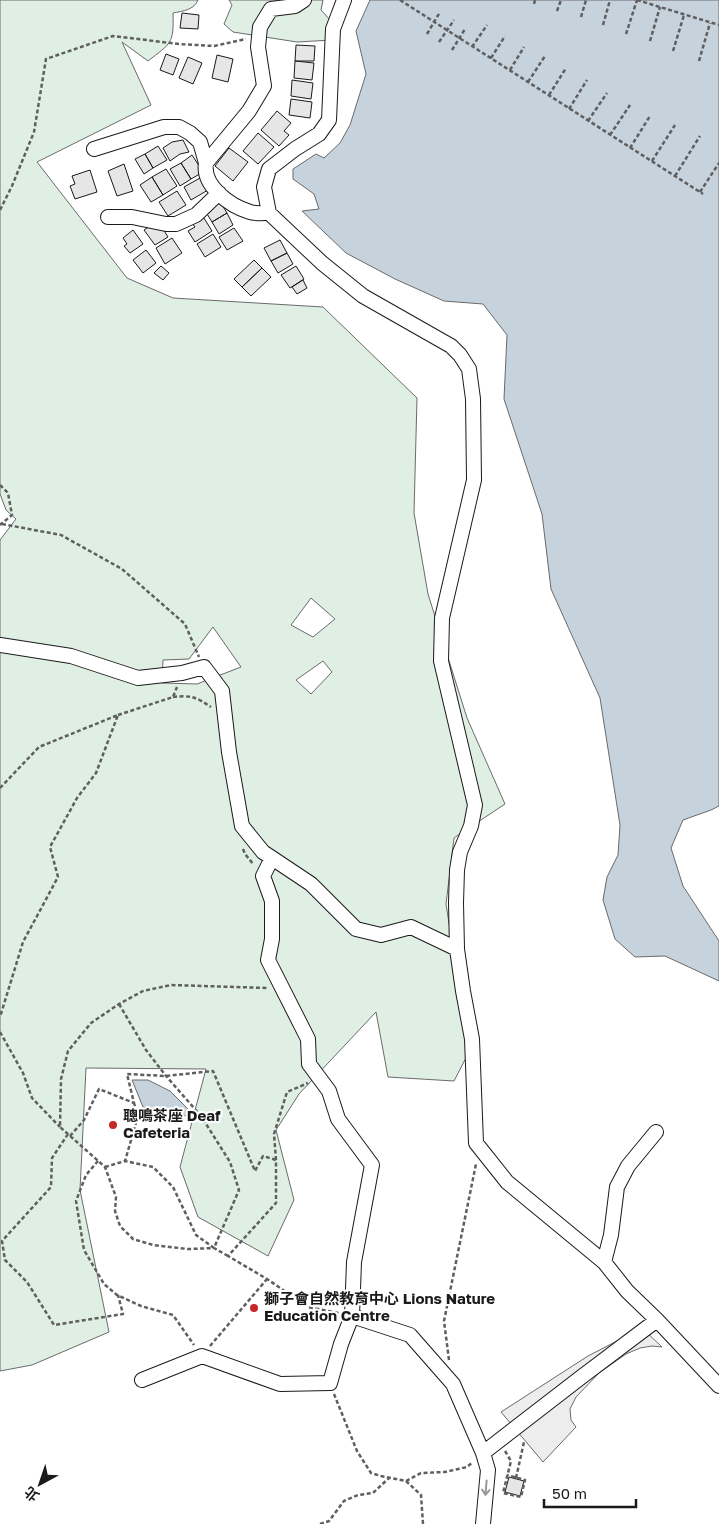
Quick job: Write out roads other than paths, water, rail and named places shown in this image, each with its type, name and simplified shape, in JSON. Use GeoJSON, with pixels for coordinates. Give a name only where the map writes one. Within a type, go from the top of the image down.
{"type":"FeatureCollection","features":[{"type":"Feature","properties":{"kind":"street"},"geometry":{"type":"LineString","coordinates":[[206,163],[249,111],[264,86],[258,47],[260,27],[271,9],[295,6],[304,0]]}},
{"type":"Feature","properties":{"kind":"street"},"geometry":{"type":"LineString","coordinates":[[344,0],[333,30],[329,120],[319,134],[269,169],[264,187],[269,212],[340,279],[363,296],[451,346],[460,355],[469,369],[473,399],[474,480],[442,618],[441,661],[475,805],[471,826],[460,852],[457,870],[457,949],[472,1039],[476,1143],[507,1182],[604,1262],[627,1291],[719,1386]]}},
{"type":"Feature","properties":{"kind":"street"},"geometry":{"type":"LineString","coordinates":[[94,149],[164,127],[179,128],[190,133],[200,142],[206,163],[207,178],[219,194],[239,207],[251,212],[269,212]]}},
{"type":"Feature","properties":{"kind":"street"},"geometry":{"type":"LineString","coordinates":[[108,217],[132,217],[166,224],[176,224],[196,215],[219,194]]}},
{"type":"Feature","properties":{"kind":"street"},"geometry":{"type":"LineString","coordinates":[[0,645],[71,656],[138,678],[182,674],[204,667],[222,691],[229,752],[242,826],[263,852],[311,884],[356,929],[381,935],[411,927],[457,949]]}},
{"type":"Feature","properties":{"kind":"street"},"geometry":{"type":"LineString","coordinates":[[142,1380],[202,1356],[280,1384],[330,1383],[341,1344],[352,1316],[354,1262],[372,1165],[338,1119],[329,1091],[309,1064],[308,1039],[268,960],[272,939],[272,901],[263,876],[272,858]]}},
{"type":"Feature","properties":{"kind":"street"},"geometry":{"type":"LineString","coordinates":[[604,1262],[611,1235],[617,1187],[628,1166],[656,1132]]}},
{"type":"Feature","properties":{"kind":"street"},"geometry":{"type":"LineString","coordinates":[[352,1316],[410,1336],[453,1384],[483,1453],[488,1470],[483,1524]]}},
{"type":"Feature","properties":{"kind":"street"},"geometry":{"type":"LineString","coordinates":[[483,1453],[657,1320]]}},
{"type":"Feature","properties":{"kind":"place","name":"聰鳴茶座 Deaf Cafeteria"},"geometry":{"type":"Point","coordinates":[113,1125]}},
{"type":"Feature","properties":{"kind":"place","name":"獅子會自然教育中心 Lions Nature Education Centre"},"geometry":{"type":"Point","coordinates":[254,1308]}}]}
